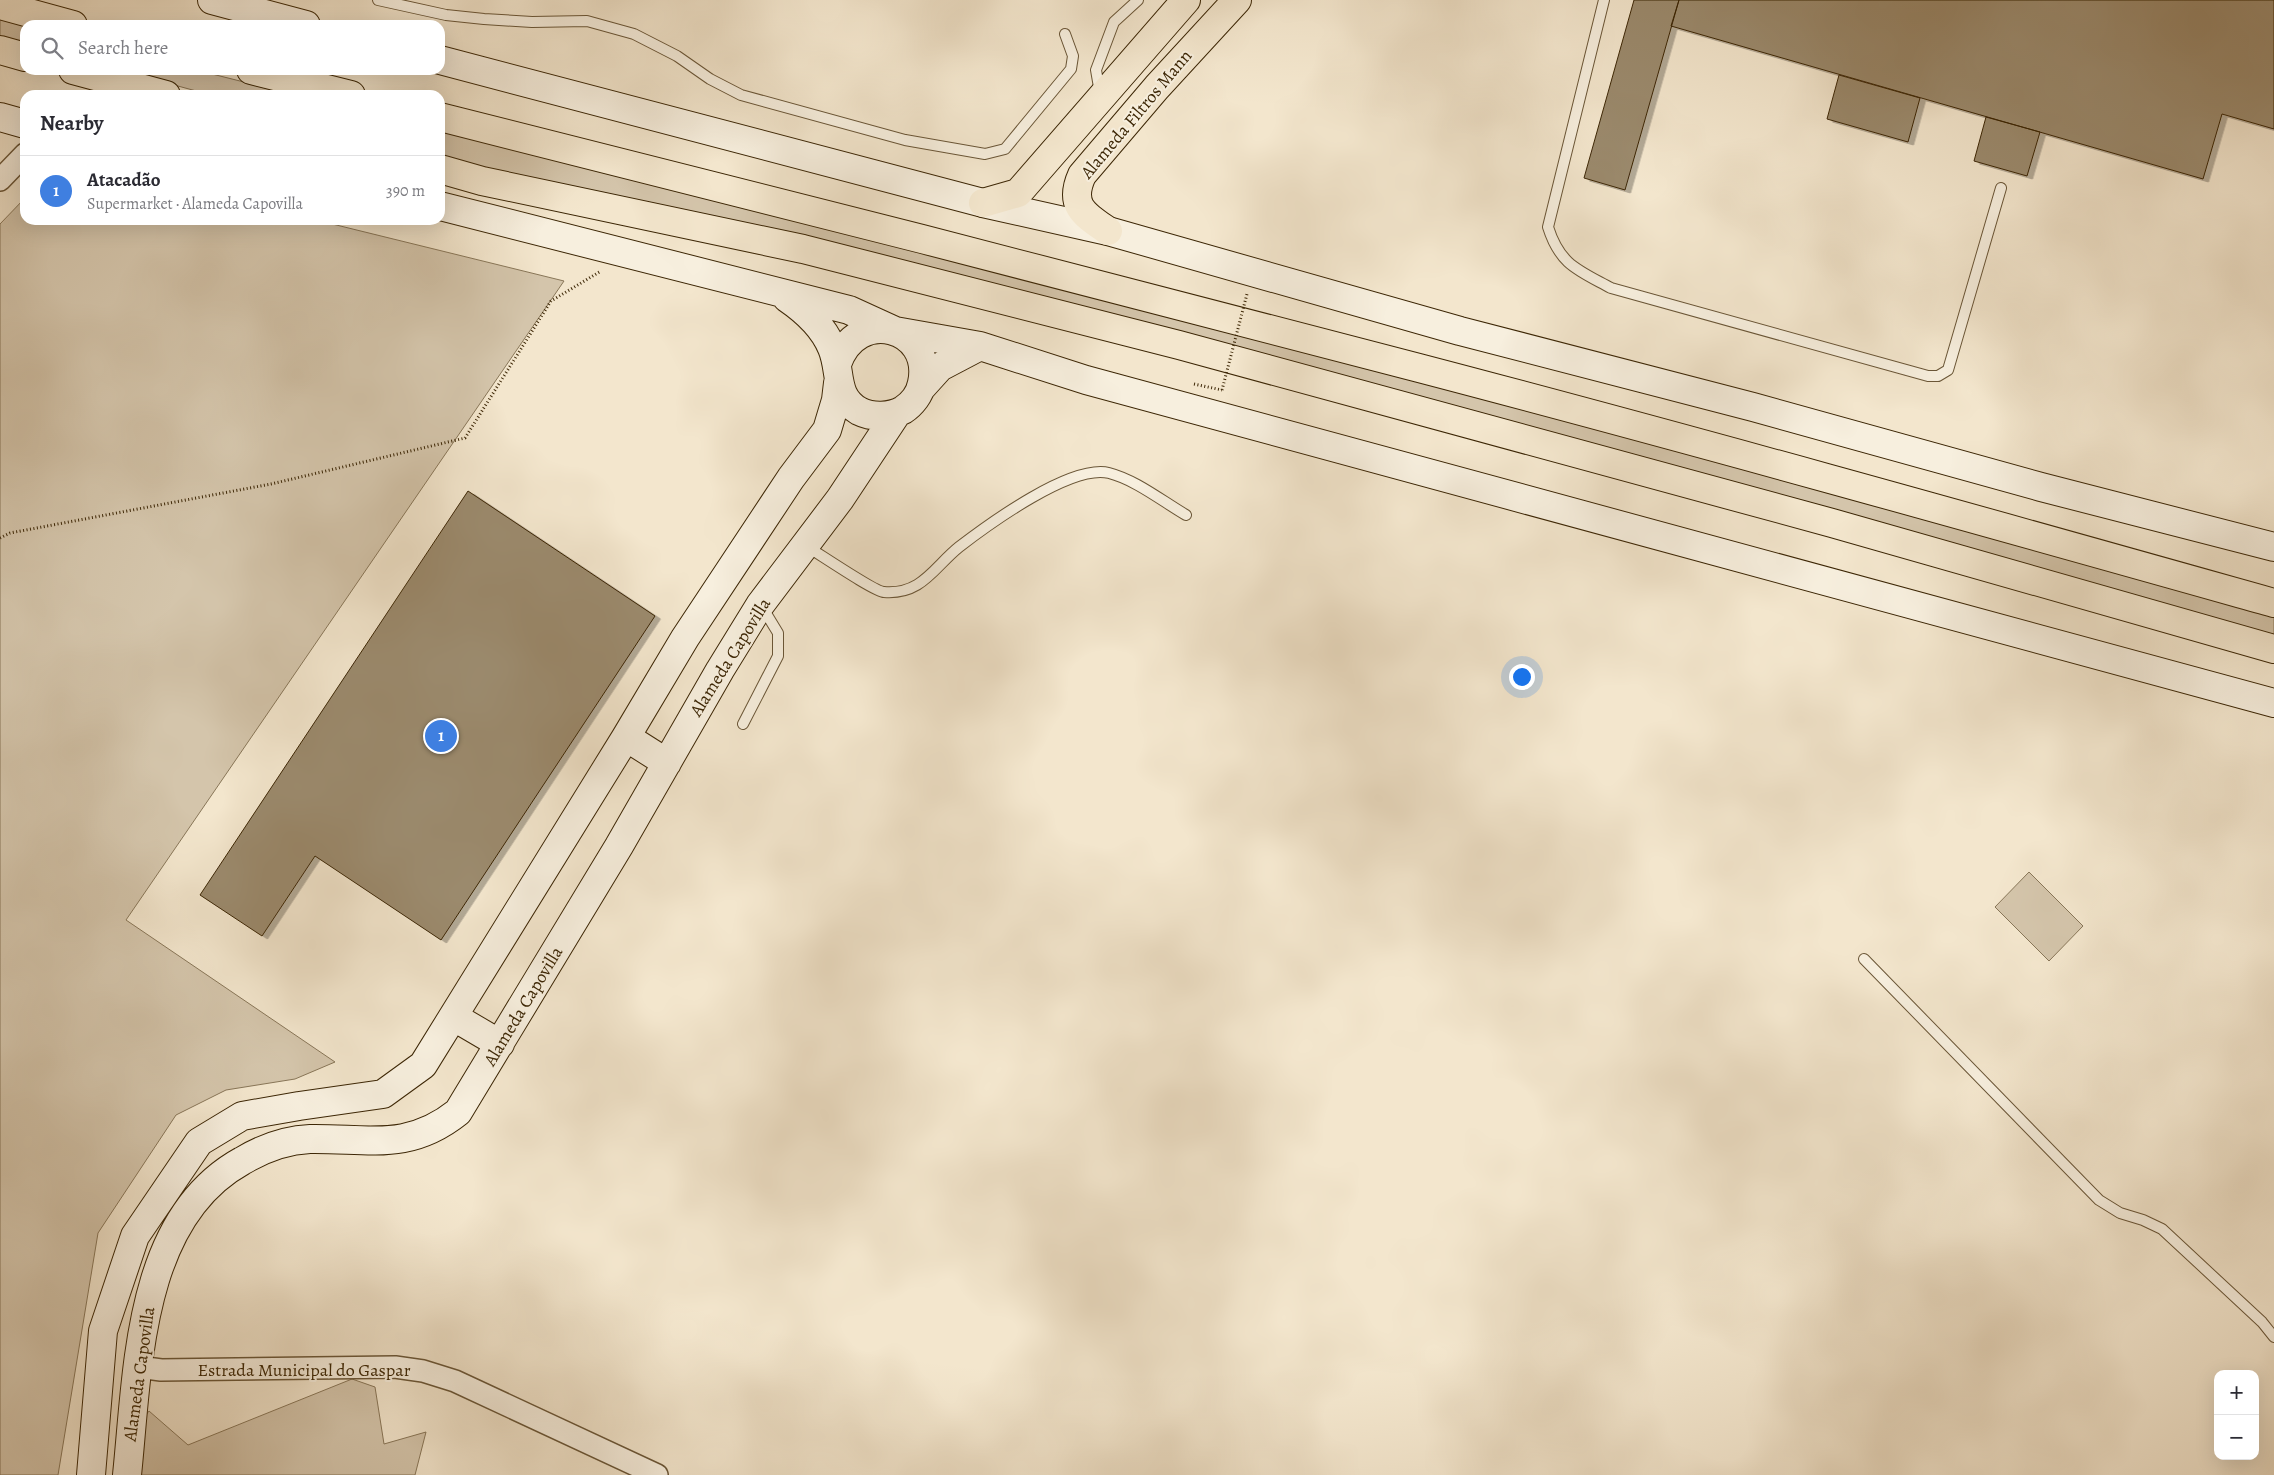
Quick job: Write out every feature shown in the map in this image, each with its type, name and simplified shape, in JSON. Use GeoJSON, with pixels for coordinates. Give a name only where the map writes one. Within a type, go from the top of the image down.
{"type":"FeatureCollection","features":[{"type":"Feature","properties":{"kind":"main road"},"geometry":{"type":"LineString","coordinates":[[212,0],[287,20]]}},
{"type":"Feature","properties":{"kind":"main road"},"geometry":{"type":"LineString","coordinates":[[1185,0],[1215,22]]}},
{"type":"Feature","properties":{"kind":"main road","name":"Alameda Filtros Mann"},"geometry":{"type":"LineString","coordinates":[[983,202],[1018,192],[1185,0]]}},
{"type":"Feature","properties":{"kind":"main road","name":"Alameda Filtros Mann"},"geometry":{"type":"LineString","coordinates":[[1108,231],[1084,214],[1077,202],[1076,188],[1082,175],[1215,22],[1237,0]]}},
{"type":"Feature","properties":{"kind":"main road"},"geometry":{"type":"LineString","coordinates":[[0,1],[59,20]]}},
{"type":"Feature","properties":{"kind":"main road"},"geometry":{"type":"LineString","coordinates":[[0,5],[56,20]]}},
{"type":"Feature","properties":{"kind":"main road"},"geometry":{"type":"LineString","coordinates":[[0,52],[20,56]]}},
{"type":"Feature","properties":{"kind":"main road"},"geometry":{"type":"LineString","coordinates":[[445,61],[983,202],[1108,231],[1460,331],[1753,407],[2041,487],[2274,547]]}},
{"type":"Feature","properties":{"kind":"main road"},"geometry":{"type":"LineString","coordinates":[[92,75],[148,90]]}},
{"type":"Feature","properties":{"kind":"main road"},"geometry":{"type":"LineString","coordinates":[[271,75],[331,90]]}},
{"type":"Feature","properties":{"kind":"main road"},"geometry":{"type":"LineString","coordinates":[[0,117],[20,123]]}},
{"type":"Feature","properties":{"kind":"main road"},"geometry":{"type":"LineString","coordinates":[[445,118],[1434,371],[1835,480],[2274,603]]}},
{"type":"Feature","properties":{"kind":"main road"},"geometry":{"type":"LineString","coordinates":[[445,170],[482,181],[803,249],[1178,346],[1832,523],[2274,649]]}},
{"type":"Feature","properties":{"kind":"main road"},"geometry":{"type":"LineString","coordinates":[[445,207],[848,310],[907,338],[919,354],[924,374],[921,388]]}},
{"type":"Feature","properties":{"kind":"main road"},"geometry":{"type":"LineString","coordinates":[[780,292],[804,310],[818,324],[832,348],[842,394],[850,404],[861,412],[885,416],[897,413],[908,407],[921,388],[940,367],[980,346]]}},
{"type":"Feature","properties":{"kind":"main road"},"geometry":{"type":"LineString","coordinates":[[837,374],[848,342],[858,334],[876,329],[980,346],[1086,380],[2274,703]]}},
{"type":"Feature","properties":{"kind":"main road","name":"Alameda Capovilla"},"geometry":{"type":"LineString","coordinates":[[91,1475],[103,1331],[135,1236],[199,1142],[242,1116],[383,1094],[423,1065],[685,638],[791,478],[827,430],[836,400],[837,374]]}},
{"type":"Feature","properties":{"kind":"main road","name":"Alameda Capovilla"},"geometry":{"type":"LineString","coordinates":[[127,1475],[146,1309],[167,1248],[195,1199],[230,1167],[253,1154],[283,1143],[307,1140],[394,1141],[414,1138],[446,1122],[458,1112],[760,605],[840,499],[897,413]]}},
{"type":"Feature","properties":{"kind":"main road"},"geometry":{"type":"LineString","coordinates":[[626,737],[667,763]]}},
{"type":"Feature","properties":{"kind":"main road"},"geometry":{"type":"LineString","coordinates":[[454,1017],[500,1044]]}},
{"type":"Feature","properties":{"kind":"main road"},"geometry":{"type":"LineString","coordinates":[[135,1236],[167,1248]]}},
{"type":"Feature","properties":{"kind":"main road"},"geometry":{"type":"LineString","coordinates":[[102,1345],[139,1367]]}},
{"type":"Feature","properties":{"kind":"street"},"geometry":{"type":"LineString","coordinates":[[0,180],[20,159]]}},
{"type":"Feature","properties":{"kind":"street","name":"Estrada Municipal do Gaspar"},"geometry":{"type":"LineString","coordinates":[[139,1367],[161,1370],[395,1367],[423,1372],[455,1381],[657,1475]]}},
{"type":"Feature","properties":{"kind":"lane"},"geometry":{"type":"LineString","coordinates":[[378,0],[446,15],[484,20],[532,22],[588,21],[634,34],[677,56],[710,79],[741,95],[905,140],[985,154],[1005,149],[1071,68],[1073,56],[1065,34]]}},
{"type":"Feature","properties":{"kind":"lane"},"geometry":{"type":"LineString","coordinates":[[1100,96],[1096,70],[1114,22],[1138,0]]}},
{"type":"Feature","properties":{"kind":"lane"},"geometry":{"type":"LineString","coordinates":[[1604,0],[1548,227],[1554,246],[1571,266],[1611,288],[1928,376],[1938,376],[1948,370],[2001,188]]}},
{"type":"Feature","properties":{"kind":"lane"},"geometry":{"type":"LineString","coordinates":[[805,545],[882,592],[901,592],[924,582],[957,549],[1011,509],[1079,474],[1109,473],[1146,491],[1186,515]]}},
{"type":"Feature","properties":{"kind":"lane"},"geometry":{"type":"LineString","coordinates":[[743,724],[778,656],[778,633],[760,605]]}},
{"type":"Feature","properties":{"kind":"lane"},"geometry":{"type":"LineString","coordinates":[[1864,958],[2099,1200],[2120,1213],[2162,1230],[2262,1322],[2274,1338]]}},
{"type":"Feature","properties":{"kind":"path"},"geometry":{"type":"LineString","coordinates":[[0,538],[10,532],[271,484],[465,438],[551,301],[629,254]]}},
{"type":"Feature","properties":{"kind":"path"},"geometry":{"type":"LineString","coordinates":[[1222,390],[1247,294]]}},
{"type":"Feature","properties":{"kind":"shaded area"},"geometry":{"type":"Polygon","coordinates":[[[0,17],[20,23],[20,43],[0,37],[0,17]]]}},
{"type":"Feature","properties":{"kind":"shaded area"},"geometry":{"type":"Polygon","coordinates":[[[137,75],[216,75],[276,90],[193,90],[137,75]]]}},
{"type":"Feature","properties":{"kind":"shaded area"},"geometry":{"type":"Polygon","coordinates":[[[445,131],[1285,341],[2274,613],[2274,637],[445,157],[445,131]]]}},
{"type":"Feature","properties":{"kind":"shaded area"},"geometry":{"type":"Polygon","coordinates":[[[20,203],[20,225],[336,225],[564,281],[126,920],[335,1062],[295,1079],[226,1090],[176,1115],[98,1233],[58,1475],[0,1475],[0,224],[20,203]]]}},
{"type":"Feature","properties":{"kind":"shaded area"},"geometry":{"type":"Polygon","coordinates":[[[2029,872],[2083,926],[2049,961],[1995,907],[2029,872]]]}},
{"type":"Feature","properties":{"kind":"shaded area"},"geometry":{"type":"Polygon","coordinates":[[[352,1379],[375,1387],[384,1444],[426,1432],[415,1475],[122,1475],[125,1441],[149,1411],[188,1445],[352,1379]]]}},
{"type":"Feature","properties":{"kind":"building"},"geometry":{"type":"Polygon","coordinates":[[[1634,0],[1679,0],[1625,190],[1584,178],[1634,0]]]}},
{"type":"Feature","properties":{"kind":"building"},"geometry":{"type":"Polygon","coordinates":[[[1679,0],[2274,0],[2274,129],[2222,114],[2203,179],[1671,26],[1679,0]]]}},
{"type":"Feature","properties":{"kind":"building"},"geometry":{"type":"Polygon","coordinates":[[[1839,75],[1920,98],[1908,142],[1827,119],[1839,75]]]}},
{"type":"Feature","properties":{"kind":"building"},"geometry":{"type":"Polygon","coordinates":[[[1986,117],[2040,132],[2027,176],[1974,161],[1986,117]]]}},
{"type":"Feature","properties":{"kind":"building"},"geometry":{"type":"Polygon","coordinates":[[[468,491],[655,616],[441,940],[315,856],[262,936],[200,895],[468,491]]]}},
{"type":"Feature","properties":{"kind":"place","name":"Atacadão"},"geometry":{"type":"Point","coordinates":[441,736]}}]}
